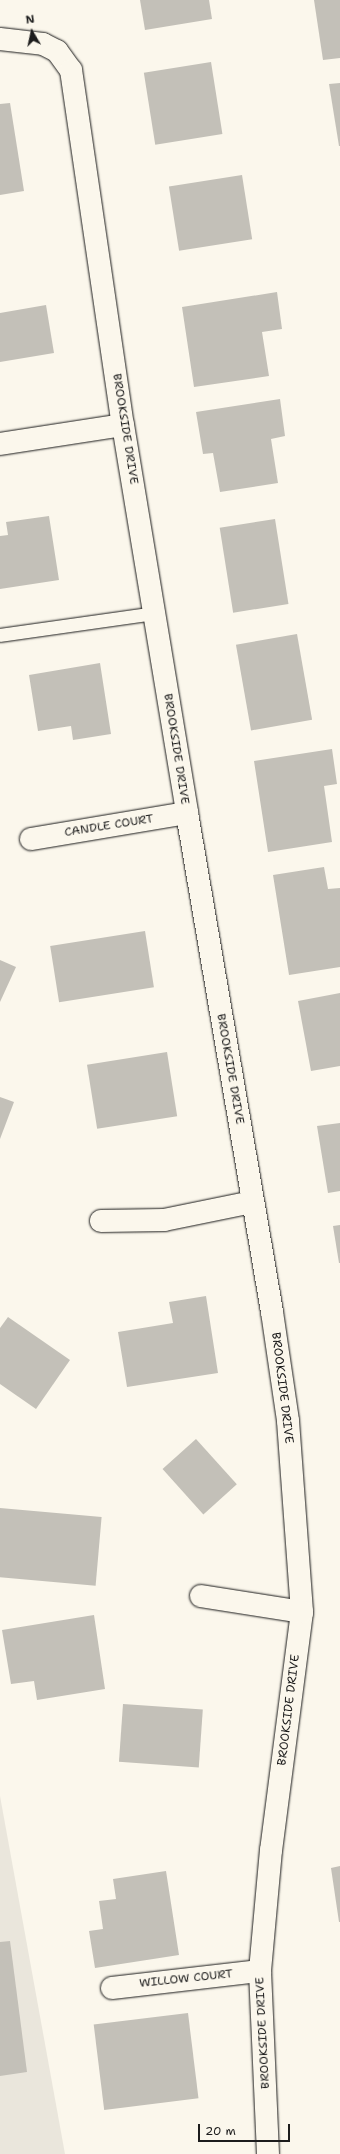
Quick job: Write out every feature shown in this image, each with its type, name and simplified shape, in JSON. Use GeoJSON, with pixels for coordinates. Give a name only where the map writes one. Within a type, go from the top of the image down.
{"type":"FeatureCollection","features":[{"type":"Feature","properties":{"kind":"street","name":"BROOKSIDE DRIVE"},"geometry":{"type":"LineString","coordinates":[[0,39],[43,44],[57,51],[71,70],[124,425],[154,613],[252,1202],[272,1312],[288,1421],[302,1612],[271,1850],[260,1971],[268,2154]]}},
{"type":"Feature","properties":{"kind":"street"},"geometry":{"type":"LineString","coordinates":[[0,444],[124,425]]}},
{"type":"Feature","properties":{"kind":"street","name":"CANDLE COURT"},"geometry":{"type":"LineString","coordinates":[[31,839],[187,813]]}},
{"type":"Feature","properties":{"kind":"street"},"geometry":{"type":"LineString","coordinates":[[101,1221],[164,1220],[252,1202]]}},
{"type":"Feature","properties":{"kind":"street"},"geometry":{"type":"LineString","coordinates":[[201,1596],[302,1612]]}},
{"type":"Feature","properties":{"kind":"street","name":"WILLOW COURT"},"geometry":{"type":"LineString","coordinates":[[112,1988],[260,1971]]}},
{"type":"Feature","properties":{"kind":"lane"},"geometry":{"type":"LineString","coordinates":[[0,635],[154,613]]}},
{"type":"Feature","properties":{"kind":"shaded area"},"geometry":{"type":"Polygon","coordinates":[[[0,1796],[65,2154],[0,2154],[0,1796]]]}},
{"type":"Feature","properties":{"kind":"building"},"geometry":{"type":"Polygon","coordinates":[[[140,0],[209,0],[212,19],[145,30],[140,0]]]}},
{"type":"Feature","properties":{"kind":"building"},"geometry":{"type":"Polygon","coordinates":[[[314,0],[340,0],[340,58],[323,60],[314,0]]]}},
{"type":"Feature","properties":{"kind":"building"},"geometry":{"type":"Polygon","coordinates":[[[211,62],[222,134],[155,145],[144,73],[211,62]]]}},
{"type":"Feature","properties":{"kind":"building"},"geometry":{"type":"Polygon","coordinates":[[[340,83],[340,146],[339,146],[329,84],[340,83]]]}},
{"type":"Feature","properties":{"kind":"building"},"geometry":{"type":"Polygon","coordinates":[[[10,103],[24,191],[0,195],[0,104],[10,103]]]}},
{"type":"Feature","properties":{"kind":"building"},"geometry":{"type":"Polygon","coordinates":[[[242,175],[252,239],[179,251],[169,187],[242,175]]]}},
{"type":"Feature","properties":{"kind":"building"},"geometry":{"type":"Polygon","coordinates":[[[277,292],[282,329],[262,332],[269,376],[194,387],[182,307],[277,292]]]}},
{"type":"Feature","properties":{"kind":"building"},"geometry":{"type":"Polygon","coordinates":[[[46,305],[54,353],[0,362],[0,313],[46,305]]]}},
{"type":"Feature","properties":{"kind":"building"},"geometry":{"type":"Polygon","coordinates":[[[280,399],[285,436],[271,439],[278,483],[220,492],[213,453],[203,454],[196,412],[280,399]]]}},
{"type":"Feature","properties":{"kind":"building"},"geometry":{"type":"Polygon","coordinates":[[[49,516],[59,580],[0,589],[0,536],[8,535],[6,522],[49,516]]]}},
{"type":"Feature","properties":{"kind":"building"},"geometry":{"type":"Polygon","coordinates":[[[275,519],[288,604],[233,613],[220,528],[275,519]]]}},
{"type":"Feature","properties":{"kind":"building"},"geometry":{"type":"Polygon","coordinates":[[[297,634],[312,720],[251,730],[236,645],[297,634]]]}},
{"type":"Feature","properties":{"kind":"building"},"geometry":{"type":"Polygon","coordinates":[[[100,663],[111,734],[73,740],[71,726],[38,731],[29,675],[100,663]]]}},
{"type":"Feature","properties":{"kind":"building"},"geometry":{"type":"Polygon","coordinates":[[[332,749],[337,784],[324,786],[332,842],[268,852],[254,761],[332,749]]]}},
{"type":"Feature","properties":{"kind":"building"},"geometry":{"type":"Polygon","coordinates":[[[324,867],[328,889],[340,888],[340,967],[289,975],[273,875],[324,867]]]}},
{"type":"Feature","properties":{"kind":"building"},"geometry":{"type":"Polygon","coordinates":[[[145,931],[154,987],[59,1002],[50,946],[145,931]]]}},
{"type":"Feature","properties":{"kind":"building"},"geometry":{"type":"Polygon","coordinates":[[[0,960],[16,967],[0,1002],[0,960]]]}},
{"type":"Feature","properties":{"kind":"building"},"geometry":{"type":"Polygon","coordinates":[[[340,993],[340,1066],[311,1071],[298,1001],[340,993]]]}},
{"type":"Feature","properties":{"kind":"building"},"geometry":{"type":"Polygon","coordinates":[[[167,1052],[177,1116],[97,1129],[87,1065],[167,1052]]]}},
{"type":"Feature","properties":{"kind":"building"},"geometry":{"type":"Polygon","coordinates":[[[0,1097],[14,1102],[0,1139],[0,1097]]]}},
{"type":"Feature","properties":{"kind":"building"},"geometry":{"type":"Polygon","coordinates":[[[340,1123],[340,1191],[328,1193],[317,1126],[340,1123]]]}},
{"type":"Feature","properties":{"kind":"building"},"geometry":{"type":"Polygon","coordinates":[[[340,1225],[340,1263],[339,1263],[333,1226],[340,1225]]]}},
{"type":"Feature","properties":{"kind":"building"},"geometry":{"type":"Polygon","coordinates":[[[206,1296],[218,1373],[127,1387],[118,1332],[173,1323],[169,1302],[206,1296]]]}},
{"type":"Feature","properties":{"kind":"building"},"geometry":{"type":"Polygon","coordinates":[[[8,1317],[70,1360],[36,1409],[0,1384],[0,1328],[8,1317]]]}},
{"type":"Feature","properties":{"kind":"building"},"geometry":{"type":"Polygon","coordinates":[[[196,1439],[237,1484],[203,1514],[163,1469],[196,1439]]]}},
{"type":"Feature","properties":{"kind":"building"},"geometry":{"type":"Polygon","coordinates":[[[0,1508],[102,1517],[96,1586],[0,1577],[0,1508]]]}},
{"type":"Feature","properties":{"kind":"building"},"geometry":{"type":"Polygon","coordinates":[[[94,1615],[105,1689],[37,1700],[34,1681],[11,1684],[2,1630],[94,1615]]]}},
{"type":"Feature","properties":{"kind":"building"},"geometry":{"type":"Polygon","coordinates":[[[123,1704],[203,1710],[199,1767],[119,1762],[123,1704]]]}},
{"type":"Feature","properties":{"kind":"building"},"geometry":{"type":"Polygon","coordinates":[[[340,1866],[340,1922],[339,1922],[331,1868],[340,1866]]]}},
{"type":"Feature","properties":{"kind":"building"},"geometry":{"type":"Polygon","coordinates":[[[166,1871],[179,1955],[95,1968],[89,1931],[103,1929],[99,1901],[116,1899],[113,1879],[166,1871]]]}},
{"type":"Feature","properties":{"kind":"building"},"geometry":{"type":"Polygon","coordinates":[[[10,1941],[27,2072],[0,2076],[0,1942],[10,1941]]]}},
{"type":"Feature","properties":{"kind":"building"},"geometry":{"type":"Polygon","coordinates":[[[188,2013],[198,2098],[104,2110],[94,2025],[188,2013]]]}}]}
